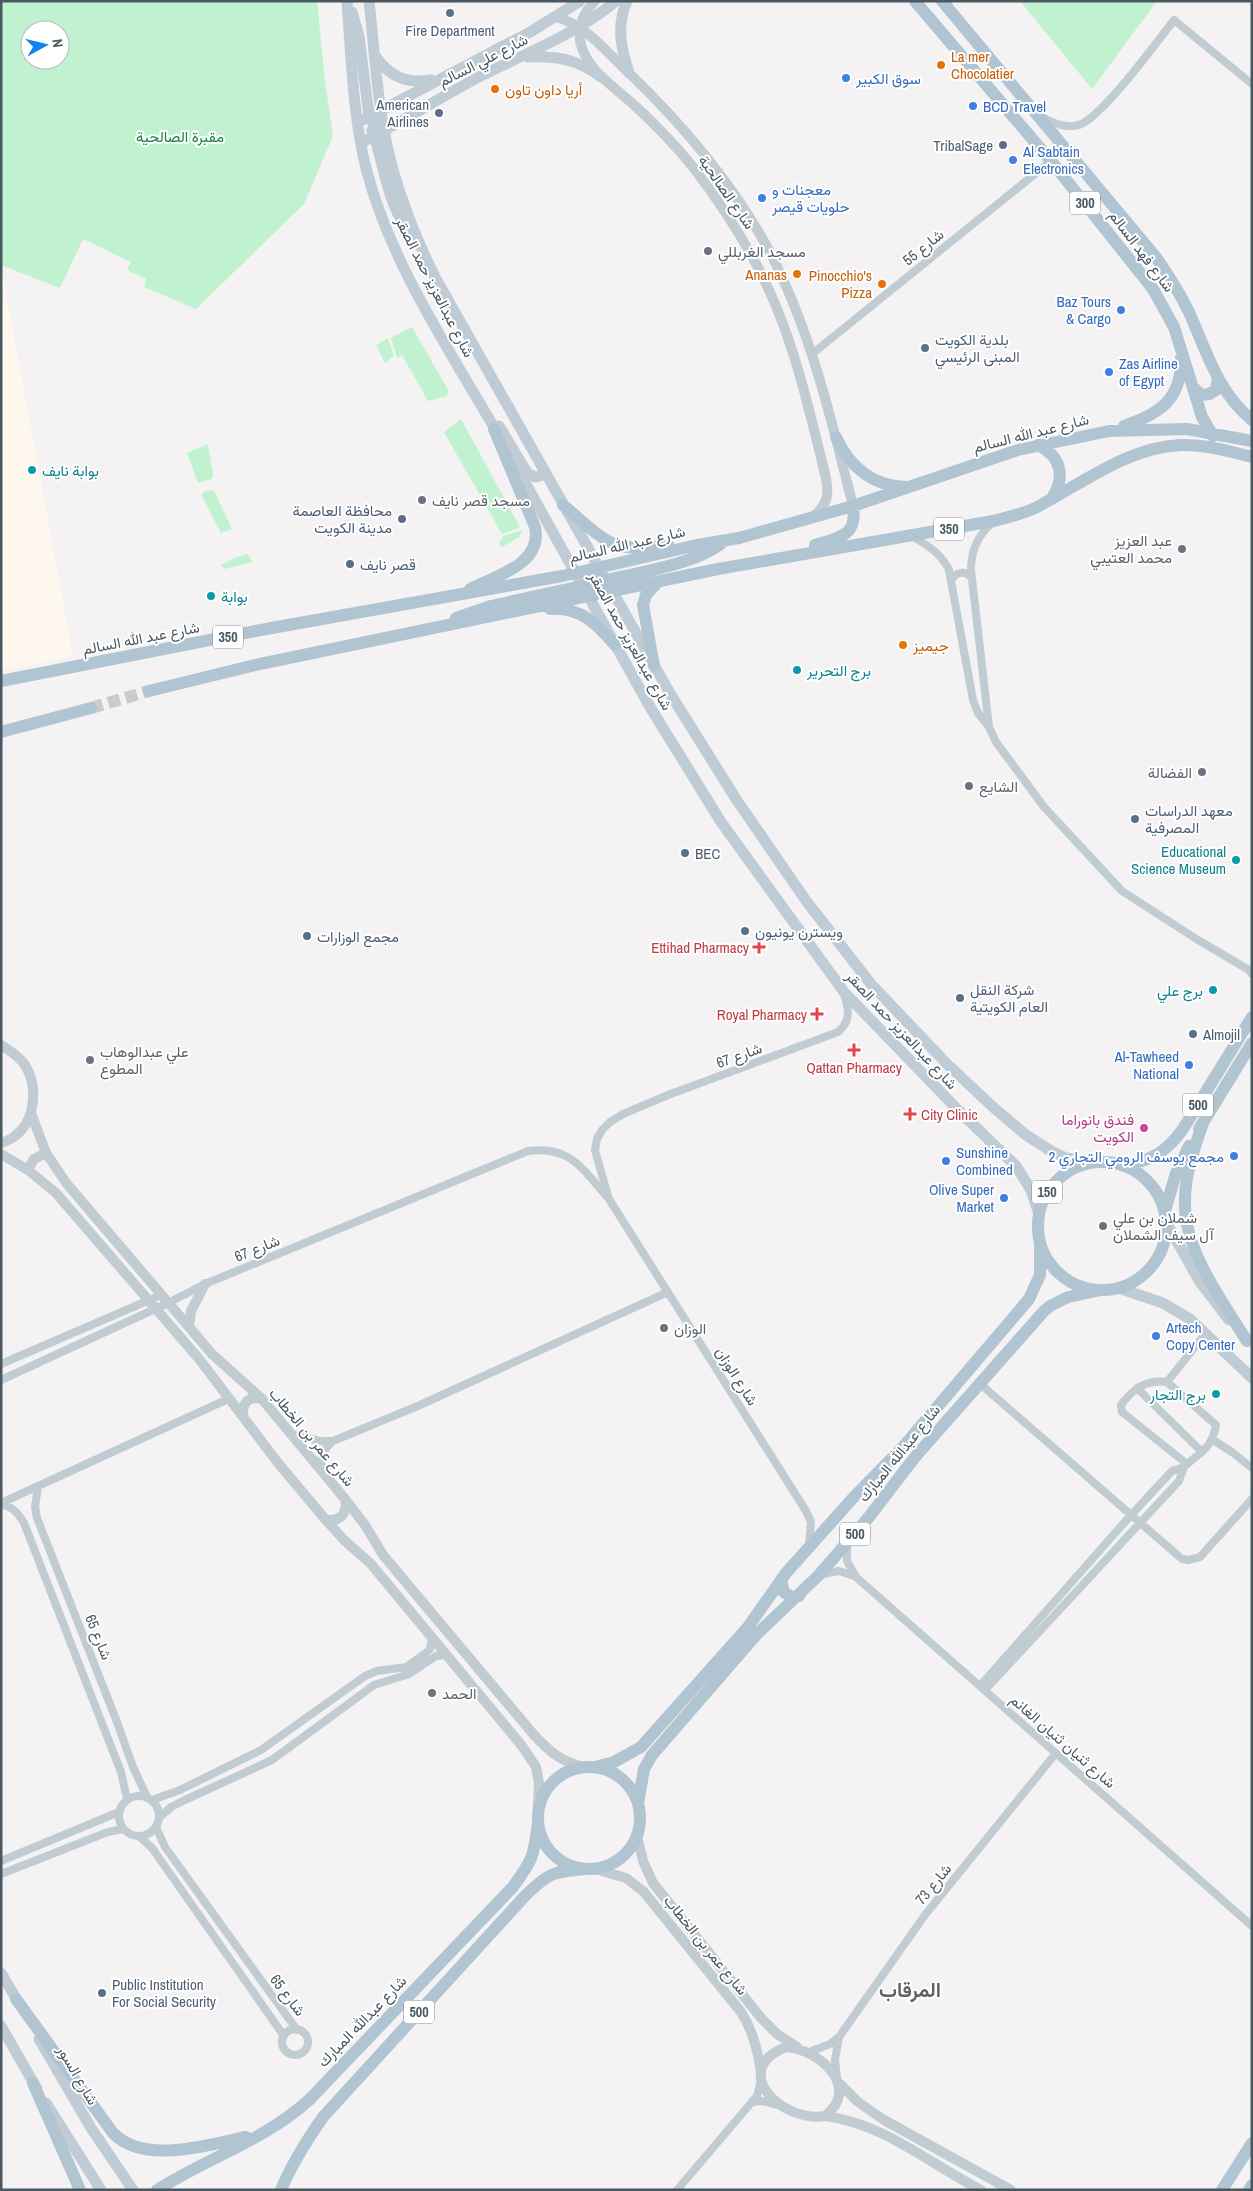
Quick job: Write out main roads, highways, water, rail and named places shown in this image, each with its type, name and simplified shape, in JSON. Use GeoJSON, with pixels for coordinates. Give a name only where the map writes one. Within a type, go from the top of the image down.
{"type":"FeatureCollection","features":[{"type":"Feature","properties":{"kind":"main road","name":"شارع عبدالعزيز حمد الصقر"},"geometry":{"type":"LineString","coordinates":[[347,1],[363,119],[362,142],[371,183],[393,244],[470,387],[650,707],[712,809],[844,992],[958,1110],[1016,1166],[1031,1190],[1039,1214]]}},
{"type":"Feature","properties":{"kind":"main road"},"geometry":{"type":"LineString","coordinates":[[369,1],[381,110],[380,133]]}},
{"type":"Feature","properties":{"kind":"main road","name":"شارع علي السالم"},"geometry":{"type":"LineString","coordinates":[[363,119],[556,17],[580,1]]}},
{"type":"Feature","properties":{"kind":"main road","name":"شارع علي السالم"},"geometry":{"type":"LineString","coordinates":[[362,142],[480,77],[524,57],[579,27],[616,1]]}},
{"type":"Feature","properties":{"kind":"main road"},"geometry":{"type":"LineString","coordinates":[[626,1],[620,24],[620,36],[629,73]]}},
{"type":"Feature","properties":{"kind":"main road","name":"شارع فهد السالم"},"geometry":{"type":"LineString","coordinates":[[915,1],[1051,161],[1153,289],[1168,315],[1180,344],[1202,416],[1210,432],[1228,450]]}},
{"type":"Feature","properties":{"kind":"main road","name":"شارع فهد السالم"},"geometry":{"type":"LineString","coordinates":[[942,1],[1040,116],[1170,277],[1188,311],[1218,378],[1232,401],[1252,420]]}},
{"type":"Feature","properties":{"kind":"main road"},"geometry":{"type":"LineString","coordinates":[[375,56],[389,72],[408,81],[422,82],[437,79]]}},
{"type":"Feature","properties":{"kind":"main road"},"geometry":{"type":"LineString","coordinates":[[524,57],[565,58],[580,63],[601,77]]}},
{"type":"Feature","properties":{"kind":"main road"},"geometry":{"type":"LineString","coordinates":[[472,61],[480,77]]}},
{"type":"Feature","properties":{"kind":"main road"},"geometry":{"type":"LineString","coordinates":[[363,119],[380,133]]}},
{"type":"Feature","properties":{"kind":"main road","name":"شارع عبدالعزيز حمد الصقر"},"geometry":{"type":"LineString","coordinates":[[380,133],[390,192],[402,224],[416,238],[435,277],[654,666],[736,799],[792,882],[871,984],[947,1064],[1026,1135],[1066,1158],[1093,1162]]}},
{"type":"Feature","properties":{"kind":"main road"},"geometry":{"type":"LineString","coordinates":[[1109,431],[1140,420],[1166,404],[1172,398],[1181,370],[1180,344]]}},
{"type":"Feature","properties":{"kind":"main road"},"geometry":{"type":"LineString","coordinates":[[1193,387],[1198,393],[1209,394],[1216,390],[1218,378]]}},
{"type":"Feature","properties":{"kind":"main road"},"geometry":{"type":"LineString","coordinates":[[470,387],[486,404],[528,474],[536,477],[546,474]]}},
{"type":"Feature","properties":{"kind":"main road","name":"شارع عبد الله السالم"},"geometry":{"type":"LineString","coordinates":[[149,692],[254,665],[503,614],[586,591],[605,580],[697,544],[725,540],[853,506],[973,464],[1038,445],[1109,431],[1172,428],[1210,432],[1252,442]]}},
{"type":"Feature","properties":{"kind":"main road"},"geometry":{"type":"LineString","coordinates":[[456,596],[519,564],[535,548],[535,527],[494,429]]}},
{"type":"Feature","properties":{"kind":"main road"},"geometry":{"type":"LineString","coordinates":[[836,437],[845,455],[863,473],[886,484],[911,487]]}},
{"type":"Feature","properties":{"kind":"main road"},"geometry":{"type":"LineString","coordinates":[[1038,445],[1048,450],[1060,467],[1061,478],[1058,489],[1052,498]]}},
{"type":"Feature","properties":{"kind":"main road","name":"شارع عبد الله السالم"},"geometry":{"type":"LineString","coordinates":[[1,681],[266,629],[576,573],[605,580],[658,582],[718,568],[994,522],[1035,508],[1115,462],[1135,454],[1179,445],[1199,445],[1252,456]]}},
{"type":"Feature","properties":{"kind":"main road"},"geometry":{"type":"LineString","coordinates":[[564,505],[604,538],[618,546],[697,544]]}},
{"type":"Feature","properties":{"kind":"main road"},"geometry":{"type":"LineString","coordinates":[[718,568],[799,550],[845,535],[855,518],[853,506]]}},
{"type":"Feature","properties":{"kind":"main road"},"geometry":{"type":"LineString","coordinates":[[441,627],[478,609],[586,591],[597,580],[605,580],[693,559],[711,551],[725,540]]}},
{"type":"Feature","properties":{"kind":"main road"},"geometry":{"type":"LineString","coordinates":[[654,666],[643,604],[646,595],[658,582]]}},
{"type":"Feature","properties":{"kind":"main road"},"geometry":{"type":"LineString","coordinates":[[503,614],[552,609],[573,611],[590,619],[615,645]]}},
{"type":"Feature","properties":{"kind":"main road"},"geometry":{"type":"LineString","coordinates":[[1,732],[91,708]]}},
{"type":"Feature","properties":{"kind":"main road","name":"500"},"geometry":{"type":"LineString","coordinates":[[1122,1164],[1150,1160],[1172,1143],[1183,1129],[1252,1017]]}},
{"type":"Feature","properties":{"kind":"main road","name":"500"},"geometry":{"type":"LineString","coordinates":[[1165,1216],[1176,1174],[1203,1122],[1252,1043]]}},
{"type":"Feature","properties":{"kind":"main road"},"geometry":{"type":"LineString","coordinates":[[1203,1122],[1187,1178],[1185,1206],[1187,1224],[1206,1272],[1249,1343]]}},
{"type":"Feature","properties":{"kind":"main road","name":"150"},"geometry":{"type":"LineString","coordinates":[[1165,1216],[1162,1248],[1153,1265],[1140,1278],[1118,1288],[1100,1290],[1081,1287],[1067,1280],[1048,1260],[1040,1243],[1038,1229],[1039,1214],[1045,1195],[1054,1182],[1068,1171],[1093,1162],[1107,1161],[1122,1164],[1140,1174],[1152,1185],[1162,1202],[1165,1216],[1200,1282],[1218,1307],[1249,1343]]}},
{"type":"Feature","properties":{"kind":"main road","name":"شارع عبدالله المبارك"},"geometry":{"type":"LineString","coordinates":[[589,1767],[614,1762],[641,1747],[748,1627],[781,1580],[809,1547],[904,1446],[1029,1299],[1040,1275],[1040,1243]]}},
{"type":"Feature","properties":{"kind":"main road","name":"150"},"geometry":{"type":"LineString","coordinates":[[1118,1288],[1163,1303],[1190,1319],[1252,1378]]}},
{"type":"Feature","properties":{"kind":"main road","name":"شارع عبدالله المبارك"},"geometry":{"type":"LineString","coordinates":[[638,1804],[644,1769],[652,1755],[756,1635],[819,1576],[880,1503],[915,1456],[979,1383],[1050,1306],[1068,1297],[1100,1290]]}},
{"type":"Feature","properties":{"kind":"main road"},"geometry":{"type":"LineString","coordinates":[[863,1488],[870,1487],[876,1490],[880,1496],[880,1503]]}},
{"type":"Feature","properties":{"kind":"main road"},"geometry":{"type":"LineString","coordinates":[[781,1580],[784,1592],[791,1597],[799,1596]]}},
{"type":"Feature","properties":{"kind":"main road","name":"500"},"geometry":{"type":"LineString","coordinates":[[282,2190],[288,2174],[305,2143],[323,2117],[542,1879],[556,1872],[590,1869],[604,1867],[619,1859],[630,1848],[637,1836],[640,1821],[638,1804],[632,1790],[622,1779],[609,1771],[589,1767],[568,1771],[554,1780],[544,1793],[538,1808],[538,1823],[542,1840],[553,1855],[568,1865],[590,1869]]}},
{"type":"Feature","properties":{"kind":"main road","name":"شارع عبدالله المبارك"},"geometry":{"type":"LineString","coordinates":[[157,2190],[185,2173],[261,2135],[289,2118],[310,2099],[512,1888],[530,1865],[535,1850],[538,1823]]}},
{"type":"Feature","properties":{"kind":"main road","name":"شارع السور"},"geometry":{"type":"LineString","coordinates":[[1,1973],[91,2128],[133,2190]]}},
{"type":"Feature","properties":{"kind":"main road"},"geometry":{"type":"LineString","coordinates":[[16,1999],[113,2133],[129,2146],[145,2150],[172,2149],[261,2135]]}},
{"type":"Feature","properties":{"kind":"main road"},"geometry":{"type":"LineString","coordinates":[[1,2026],[33,2083],[101,2190]]}},
{"type":"Feature","properties":{"kind":"main road"},"geometry":{"type":"LineString","coordinates":[[33,2083],[80,2190]]}},
{"type":"Feature","properties":{"kind":"main road"},"geometry":{"type":"LineString","coordinates":[[1222,2190],[1252,2143]]}},
{"type":"Feature","properties":{"kind":"main road"},"geometry":{"type":"LineString","coordinates":[[1249,2190],[1252,2185]]}},
{"type":"Feature","properties":{"kind":"tunnel"},"geometry":{"type":"LineString","coordinates":[[91,708],[149,691]]}},
{"type":"Feature","properties":{"kind":"place","name":"Fire Department"},"geometry":{"type":"Point","coordinates":[450,13]}},
{"type":"Feature","properties":{"kind":"place","name":"La mer Chocolatier"},"geometry":{"type":"Point","coordinates":[941,65]}},
{"type":"Feature","properties":{"kind":"place","name":"سوق الكبير"},"geometry":{"type":"Point","coordinates":[846,78]}},
{"type":"Feature","properties":{"kind":"place","name":"أريا داون تاون"},"geometry":{"type":"Point","coordinates":[495,89]}},
{"type":"Feature","properties":{"kind":"place","name":"BCD Travel"},"geometry":{"type":"Point","coordinates":[973,106]}},
{"type":"Feature","properties":{"kind":"place","name":"American Airlines"},"geometry":{"type":"Point","coordinates":[439,113]}},
{"type":"Feature","properties":{"kind":"place","name":"TribalSage"},"geometry":{"type":"Point","coordinates":[1003,145]}},
{"type":"Feature","properties":{"kind":"place","name":"Al Sabtain Electronics"},"geometry":{"type":"Point","coordinates":[1013,160]}},
{"type":"Feature","properties":{"kind":"place","name":"معجنات و حلويات قيصر"},"geometry":{"type":"Point","coordinates":[762,198]}},
{"type":"Feature","properties":{"kind":"place","name":"مسجد الغربللي"},"geometry":{"type":"Point","coordinates":[708,251]}},
{"type":"Feature","properties":{"kind":"place","name":"Ananas"},"geometry":{"type":"Point","coordinates":[797,274]}},
{"type":"Feature","properties":{"kind":"place","name":"Pinocchio's Pizza"},"geometry":{"type":"Point","coordinates":[882,284]}},
{"type":"Feature","properties":{"kind":"place","name":"Baz Tours & Cargo"},"geometry":{"type":"Point","coordinates":[1121,310]}},
{"type":"Feature","properties":{"kind":"place","name":"بلدية الكويت المبنى الرئيسي"},"geometry":{"type":"Point","coordinates":[925,348]}},
{"type":"Feature","properties":{"kind":"place","name":"Zas Airline of Egypt"},"geometry":{"type":"Point","coordinates":[1109,372]}},
{"type":"Feature","properties":{"kind":"place","name":"بوابة نايف"},"geometry":{"type":"Point","coordinates":[32,470]}},
{"type":"Feature","properties":{"kind":"place","name":"مسجد قصر نايف"},"geometry":{"type":"Point","coordinates":[422,500]}},
{"type":"Feature","properties":{"kind":"place","name":"محافظة العاصمة مدينة الكويت"},"geometry":{"type":"Point","coordinates":[402,519]}},
{"type":"Feature","properties":{"kind":"place","name":"عبد العزيز محمد العتيبي"},"geometry":{"type":"Point","coordinates":[1182,549]}},
{"type":"Feature","properties":{"kind":"place","name":"قصر نايف"},"geometry":{"type":"Point","coordinates":[350,564]}},
{"type":"Feature","properties":{"kind":"place","name":"بوابة"},"geometry":{"type":"Point","coordinates":[211,596]}},
{"type":"Feature","properties":{"kind":"place","name":"جيميز"},"geometry":{"type":"Point","coordinates":[903,645]}},
{"type":"Feature","properties":{"kind":"place","name":"برج التحرير"},"geometry":{"type":"Point","coordinates":[797,670]}},
{"type":"Feature","properties":{"kind":"place","name":"الفضالة"},"geometry":{"type":"Point","coordinates":[1202,772]}},
{"type":"Feature","properties":{"kind":"place","name":"الشايع"},"geometry":{"type":"Point","coordinates":[969,786]}},
{"type":"Feature","properties":{"kind":"place","name":"معهد الدراسات المصرفية"},"geometry":{"type":"Point","coordinates":[1135,819]}},
{"type":"Feature","properties":{"kind":"place","name":"BEC"},"geometry":{"type":"Point","coordinates":[685,853]}},
{"type":"Feature","properties":{"kind":"place","name":"Educational Science Museum"},"geometry":{"type":"Point","coordinates":[1236,860]}},
{"type":"Feature","properties":{"kind":"place","name":"ويسترن يونيون"},"geometry":{"type":"Point","coordinates":[745,931]}},
{"type":"Feature","properties":{"kind":"place","name":"مجمع الوزارات"},"geometry":{"type":"Point","coordinates":[307,936]}},
{"type":"Feature","properties":{"kind":"place","name":"Ettihad Pharmacy"},"geometry":{"type":"Point","coordinates":[759,947]}},
{"type":"Feature","properties":{"kind":"place","name":"برج علي"},"geometry":{"type":"Point","coordinates":[1213,990]}},
{"type":"Feature","properties":{"kind":"place","name":"شركة النقل العام الكويتية"},"geometry":{"type":"Point","coordinates":[960,998]}},
{"type":"Feature","properties":{"kind":"place","name":"Royal Pharmacy"},"geometry":{"type":"Point","coordinates":[817,1014]}},
{"type":"Feature","properties":{"kind":"place","name":"Almojil"},"geometry":{"type":"Point","coordinates":[1193,1034]}},
{"type":"Feature","properties":{"kind":"place","name":"Qattan Pharmacy"},"geometry":{"type":"Point","coordinates":[854,1050]}},
{"type":"Feature","properties":{"kind":"place","name":"علي عبدالوهاب المطوع"},"geometry":{"type":"Point","coordinates":[90,1060]}},
{"type":"Feature","properties":{"kind":"place","name":"Al-Tawheed National"},"geometry":{"type":"Point","coordinates":[1189,1065]}},
{"type":"Feature","properties":{"kind":"place","name":"City Clinic"},"geometry":{"type":"Point","coordinates":[910,1114]}},
{"type":"Feature","properties":{"kind":"place","name":"فندق بانوراما الكويت"},"geometry":{"type":"Point","coordinates":[1144,1128]}},
{"type":"Feature","properties":{"kind":"place","name":"مجمع يوسف الرومي التجاري 2"},"geometry":{"type":"Point","coordinates":[1234,1156]}},
{"type":"Feature","properties":{"kind":"place","name":"Sunshine Combined"},"geometry":{"type":"Point","coordinates":[946,1161]}},
{"type":"Feature","properties":{"kind":"place","name":"Olive Super Market"},"geometry":{"type":"Point","coordinates":[1004,1198]}},
{"type":"Feature","properties":{"kind":"place","name":"شملان بن علي آل سيف الشملان"},"geometry":{"type":"Point","coordinates":[1103,1226]}},
{"type":"Feature","properties":{"kind":"place","name":"الوزان"},"geometry":{"type":"Point","coordinates":[664,1328]}},
{"type":"Feature","properties":{"kind":"place","name":"Artech Copy Center"},"geometry":{"type":"Point","coordinates":[1156,1336]}},
{"type":"Feature","properties":{"kind":"place","name":"برج التجار"},"geometry":{"type":"Point","coordinates":[1216,1394]}},
{"type":"Feature","properties":{"kind":"place","name":"الحمد"},"geometry":{"type":"Point","coordinates":[432,1693]}},
{"type":"Feature","properties":{"kind":"place","name":"Public Institution For Social Security"},"geometry":{"type":"Point","coordinates":[102,1993]}},
{"type":"Feature","properties":{"kind":"district","name":"المرقاب"},"geometry":{"type":"Point","coordinates":[910,1989]}},
{"type":"Feature","properties":{"kind":"park label","name":"مقبرة الصالحية"},"geometry":{"type":"Point","coordinates":[180,136]}}]}
